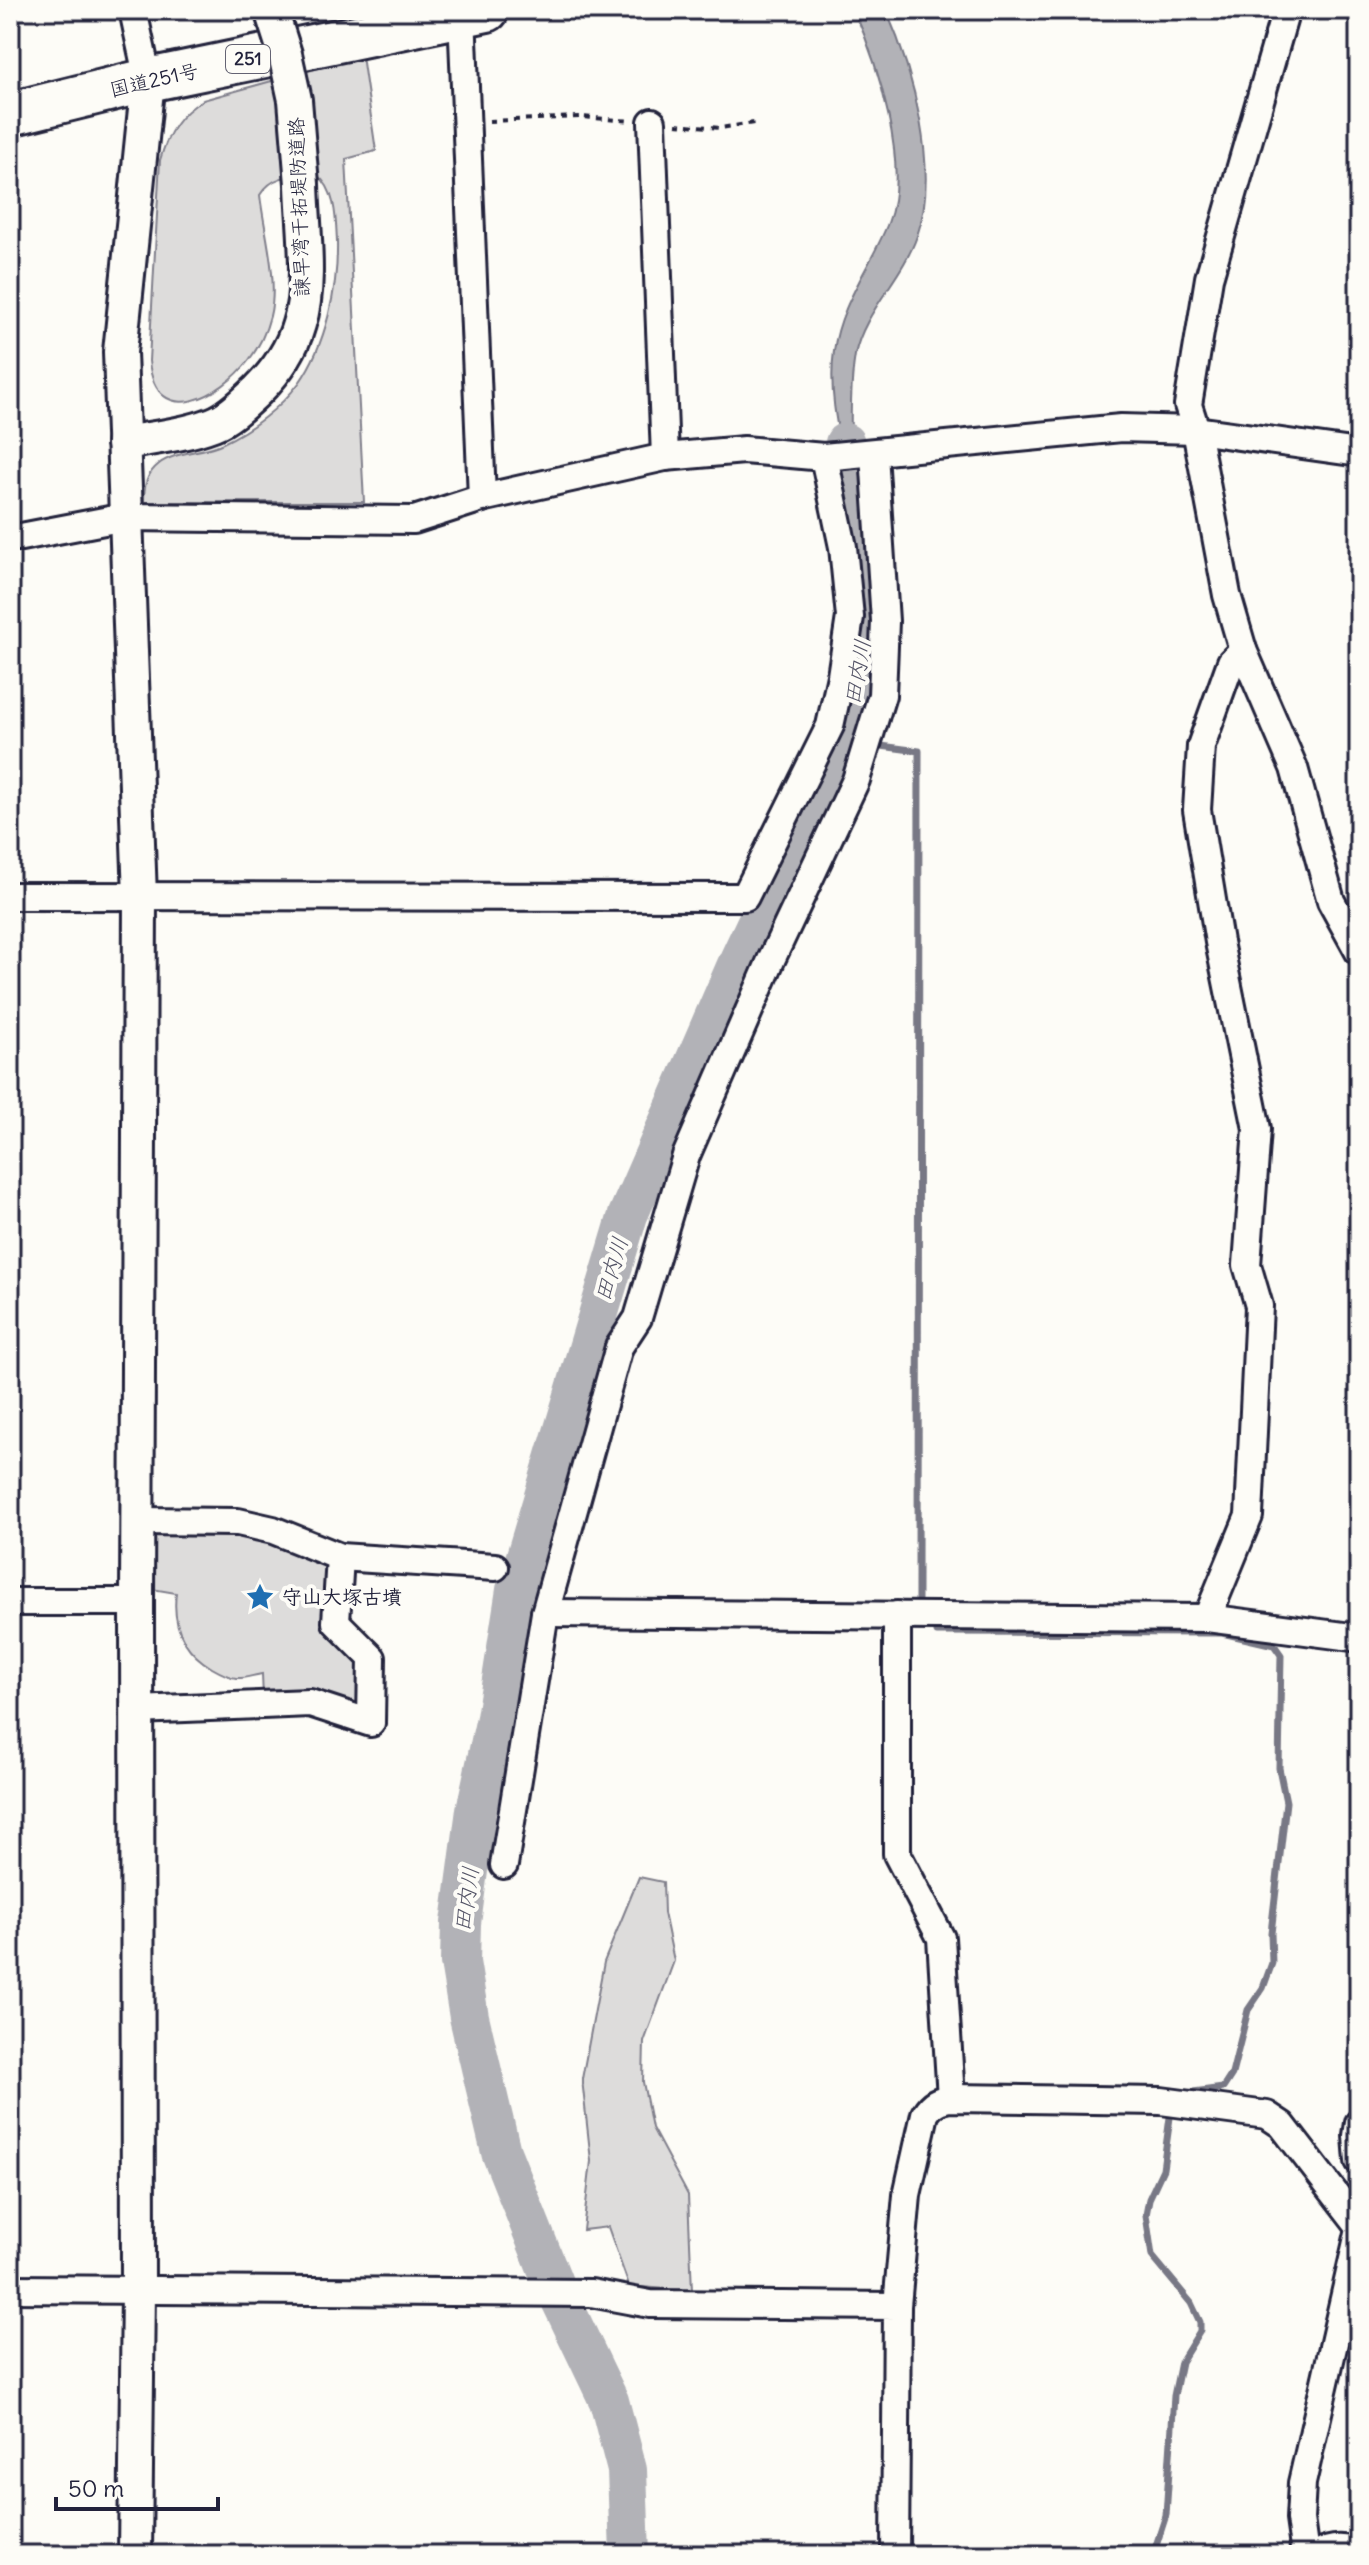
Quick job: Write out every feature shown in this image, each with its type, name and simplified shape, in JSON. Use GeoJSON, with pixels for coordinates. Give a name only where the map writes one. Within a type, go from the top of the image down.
{"type":"FeatureCollection","features":[{"type":"Feature","properties":{"kind":"highway","name":"国道251号"},"geometry":{"type":"LineString","coordinates":[[10,114],[148,80],[474,12]]}},
{"type":"Feature","properties":{"kind":"street"},"geometry":{"type":"LineString","coordinates":[[133,10],[148,80],[120,352],[140,897],[135,2555]]}},
{"type":"Feature","properties":{"kind":"street","name":"諫早湾干拓堤防道路"},"geometry":{"type":"LineString","coordinates":[[123,443],[187,432],[216,423],[244,404],[269,380],[300,324],[305,283],[302,184],[295,100],[271,10]]}},
{"type":"Feature","properties":{"kind":"street"},"geometry":{"type":"LineString","coordinates":[[1286,10],[1209,278],[1188,405],[1196,430],[1227,595],[1243,650],[1294,768],[1331,901],[1359,952]]}},
{"type":"Feature","properties":{"kind":"street"},"geometry":{"type":"LineString","coordinates":[[474,12],[466,122],[482,498]]}},
{"type":"Feature","properties":{"kind":"street"},"geometry":{"type":"LineString","coordinates":[[652,122],[665,457]]}},
{"type":"Feature","properties":{"kind":"street"},"geometry":{"type":"LineString","coordinates":[[10,537],[125,517],[414,520],[482,498],[665,457],[744,450],[828,457],[1121,428],[1196,430],[1359,453]]}},
{"type":"Feature","properties":{"kind":"street"},"geometry":{"type":"LineString","coordinates":[[504,1865],[545,1613],[619,1347],[638,1318],[686,1156],[772,958],[856,780],[882,695],[885,621],[869,454]]}},
{"type":"Feature","properties":{"kind":"street"},"geometry":{"type":"LineString","coordinates":[[10,896],[745,897],[830,726],[841,676],[850,617],[843,547],[828,457]]}},
{"type":"Feature","properties":{"kind":"street"},"geometry":{"type":"LineString","coordinates":[[1207,1618],[1249,1516],[1259,1306],[1247,1265],[1257,1129],[1219,942],[1197,810],[1201,746],[1231,662],[1243,650]]}},
{"type":"Feature","properties":{"kind":"street"},"geometry":{"type":"LineString","coordinates":[[137,1521],[238,1522],[273,1530],[340,1557],[495,1567]]}},
{"type":"Feature","properties":{"kind":"street"},"geometry":{"type":"LineString","coordinates":[[137,1710],[310,1703],[371,1723],[372,1658],[336,1622],[340,1557]]}},
{"type":"Feature","properties":{"kind":"street"},"geometry":{"type":"LineString","coordinates":[[10,1602],[137,1602]]}},
{"type":"Feature","properties":{"kind":"street"},"geometry":{"type":"LineString","coordinates":[[545,1613],[1207,1618],[1359,1638]]}},
{"type":"Feature","properties":{"kind":"street"},"geometry":{"type":"LineString","coordinates":[[897,1615],[897,1854],[941,1938],[951,2098]]}},
{"type":"Feature","properties":{"kind":"street"},"geometry":{"type":"LineString","coordinates":[[895,2555],[897,2306],[907,2195],[925,2114],[931,2105],[951,2098],[1161,2101],[1267,2115],[1282,2125],[1359,2225]]}},
{"type":"Feature","properties":{"kind":"street"},"geometry":{"type":"LineString","coordinates":[[1359,2123],[1359,2161]]}},
{"type":"Feature","properties":{"kind":"street"},"geometry":{"type":"LineString","coordinates":[[1305,2555],[1300,2519],[1302,2483],[1359,2233]]}},
{"type":"Feature","properties":{"kind":"street"},"geometry":{"type":"LineString","coordinates":[[10,2289],[591,2293],[650,2304],[897,2306]]}},
{"type":"Feature","properties":{"kind":"street"},"geometry":{"type":"LineString","coordinates":[[1316,2555],[1327,2550],[1349,2548],[1359,2554]]}},
{"type":"Feature","properties":{"kind":"path"},"geometry":{"type":"LineString","coordinates":[[466,122],[581,117],[720,128],[754,123]]}},
{"type":"Feature","properties":{"kind":"shaded area"},"geometry":{"type":"Polygon","coordinates":[[[854,10],[886,10],[914,91],[926,182],[923,210],[911,251],[866,324],[855,355],[851,406],[851,496],[834,406],[834,351],[849,301],[888,223],[896,173],[881,85],[854,10]]]}},
{"type":"Feature","properties":{"kind":"shaded area"},"geometry":{"type":"Polygon","coordinates":[[[362,56],[376,151],[346,159],[364,502],[144,502],[147,481],[159,464],[234,438],[274,410],[299,383],[323,334],[333,297],[337,260],[334,206],[323,181],[317,175],[300,175],[272,183],[260,195],[273,287],[270,316],[262,339],[237,373],[207,395],[192,401],[177,401],[164,396],[154,383],[149,361],[160,160],[167,141],[181,118],[203,100],[362,56]]]}},
{"type":"Feature","properties":{"kind":"shaded area"},"geometry":{"type":"Polygon","coordinates":[[[235,1529],[335,1561],[332,1626],[366,1660],[364,1710],[263,1698],[262,1674],[239,1678],[227,1675],[202,1661],[187,1646],[178,1627],[176,1593],[152,1589],[153,1530],[235,1529]]]}},
{"type":"Feature","properties":{"kind":"shaded area"},"geometry":{"type":"Polygon","coordinates":[[[639,1877],[663,1882],[664,1913],[674,1961],[644,2042],[643,2082],[652,2128],[688,2195],[692,2291],[629,2286],[608,2227],[583,2230],[591,2161],[582,2079],[604,1962],[639,1877]]]}},
{"type":"Feature","properties":{"kind":"waterway","name":"田内川"},"geometry":{"type":"LineString","coordinates":[[630,2555],[627,2470],[609,2401],[555,2288],[501,2152],[469,2017],[460,1962],[461,1923],[476,1810],[496,1718],[516,1590],[628,1215],[740,958],[842,741],[853,702],[866,615],[845,443]]}},
{"type":"Feature","properties":{"kind":"waterway"},"geometry":{"type":"LineString","coordinates":[[842,741],[857,743]]}},
{"type":"Feature","properties":{"kind":"waterway"},"geometry":{"type":"LineString","coordinates":[[881,746],[919,751],[918,1600]]}},
{"type":"Feature","properties":{"kind":"waterway"},"geometry":{"type":"LineString","coordinates":[[937,1632],[1222,1633],[1274,1645],[1281,1655],[1279,1768],[1286,1802],[1271,1933],[1272,1963],[1263,1988],[1248,2010],[1232,2074],[1223,2088],[1186,2093]]}},
{"type":"Feature","properties":{"kind":"waterway"},"geometry":{"type":"LineString","coordinates":[[1153,2555],[1166,2515],[1174,2396],[1181,2362],[1200,2331],[1200,2322],[1191,2303],[1152,2256],[1146,2215],[1149,2199],[1163,2169],[1171,2110]]}},
{"type":"Feature","properties":{"kind":"place","name":"守山大塚古墳"},"geometry":{"type":"Point","coordinates":[260,1597]}}]}
